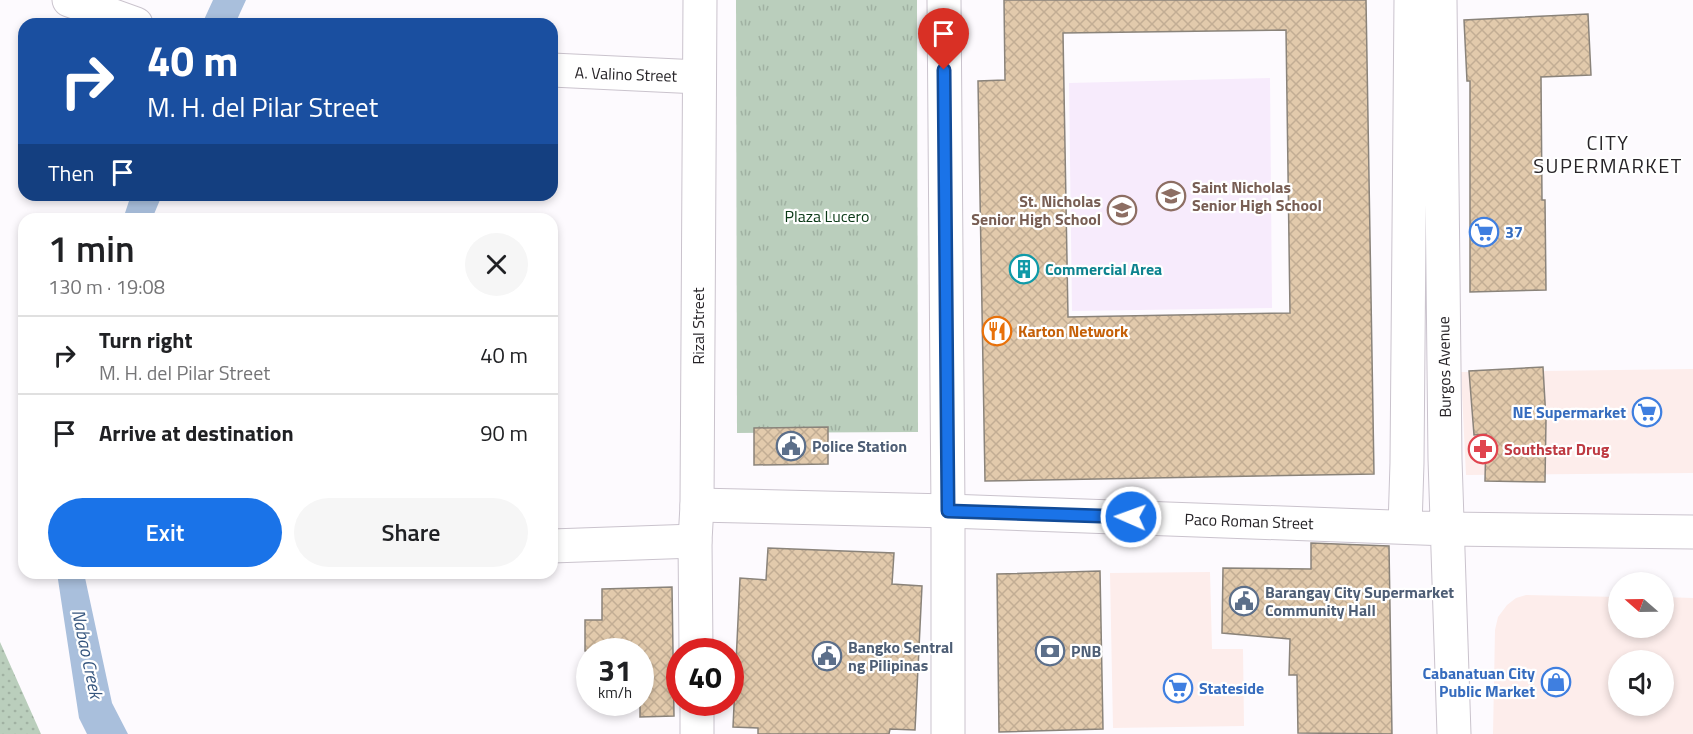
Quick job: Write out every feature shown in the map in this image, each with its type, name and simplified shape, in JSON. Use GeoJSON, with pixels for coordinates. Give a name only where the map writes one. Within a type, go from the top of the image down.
{"type":"FeatureCollection","features":[{"type":"Feature","properties":{"kind":"street"},"geometry":{"type":"LineString","coordinates":[[69,0],[119,18]]}},
{"type":"Feature","properties":{"kind":"street","name":"Rizal Street"},"geometry":{"type":"LineString","coordinates":[[696,638],[700,0]]}},
{"type":"Feature","properties":{"kind":"street"},"geometry":{"type":"LineString","coordinates":[[944,0],[948,734]]}},
{"type":"Feature","properties":{"kind":"street"},"geometry":{"type":"LineString","coordinates":[[1405,527],[1411,0]]}},
{"type":"Feature","properties":{"kind":"street","name":"Burgos Avenue"},"geometry":{"type":"LineString","coordinates":[[1440,0],[1445,459],[1454,734]]}},
{"type":"Feature","properties":{"kind":"street","name":"A. Valino Street"},"geometry":{"type":"LineString","coordinates":[[558,70],[699,76]]}},
{"type":"Feature","properties":{"kind":"street","name":"Paco Roman Street"},"geometry":{"type":"LineString","coordinates":[[697,505],[948,511],[1449,529],[1693,532]]}},
{"type":"Feature","properties":{"kind":"street"},"geometry":{"type":"LineString","coordinates":[[558,546],[695,541]]}},
{"type":"Feature","properties":{"kind":"street"},"geometry":{"type":"LineString","coordinates":[[697,716],[697,734]]}},
{"type":"Feature","properties":{"kind":"shaded area","name":"Saint Nicholas Senior High School"},"geometry":{"type":"Polygon","coordinates":[[[1270,78],[1272,308],[1072,311],[1069,83],[1270,78]]]}},
{"type":"Feature","properties":{"kind":"shaded area"},"geometry":{"type":"Polygon","coordinates":[[[1693,369],[1693,473],[1466,475],[1461,372],[1693,369]]]}},
{"type":"Feature","properties":{"kind":"shaded area","name":"Stateside"},"geometry":{"type":"Polygon","coordinates":[[[1210,572],[1212,649],[1243,649],[1244,726],[1113,728],[1110,573],[1210,572]]]}},
{"type":"Feature","properties":{"kind":"shaded area","name":"Cabanatuan City Public Market"},"geometry":{"type":"Polygon","coordinates":[[[1526,595],[1608,597],[1608,638],[1674,638],[1674,597],[1693,598],[1693,734],[1493,734],[1495,630],[1498,617],[1516,598],[1526,595]]]}},
{"type":"Feature","properties":{"kind":"green space","name":"Plaza Lucero"},"geometry":{"type":"Polygon","coordinates":[[[736,0],[917,0],[918,432],[737,433],[736,0]]]}},
{"type":"Feature","properties":{"kind":"green space"},"geometry":{"type":"Polygon","coordinates":[[[0,642],[41,734],[0,734],[0,642]]]}},
{"type":"Feature","properties":{"kind":"water"},"geometry":{"type":"Polygon","coordinates":[[[213,0],[246,0],[238,18],[205,18],[213,0]]]}},
{"type":"Feature","properties":{"kind":"water"},"geometry":{"type":"Polygon","coordinates":[[[129,201],[160,201],[154,213],[125,213],[129,201]]]}},
{"type":"Feature","properties":{"kind":"water","name":"Nabao Creek"},"geometry":{"type":"Polygon","coordinates":[[[58,579],[85,579],[112,703],[128,734],[87,734],[79,718],[58,579]]]}},
{"type":"Feature","properties":{"kind":"building","name":"Commercial Area"},"geometry":{"type":"Polygon","coordinates":[[[1004,0],[1366,0],[1374,474],[985,481],[978,81],[1005,80],[1004,0]],[[1286,30],[1063,33],[1068,317],[1290,313],[1286,30]]]}},
{"type":"Feature","properties":{"kind":"building"},"geometry":{"type":"Polygon","coordinates":[[[1588,14],[1591,75],[1541,77],[1542,200],[1545,200],[1546,290],[1470,292],[1470,81],[1467,81],[1464,20],[1588,14]]]}},
{"type":"Feature","properties":{"kind":"building"},"geometry":{"type":"Polygon","coordinates":[[[1543,367],[1546,420],[1545,482],[1485,481],[1486,434],[1474,435],[1469,371],[1543,367]]]}},
{"type":"Feature","properties":{"kind":"building","name":"Police Station"},"geometry":{"type":"Polygon","coordinates":[[[828,427],[828,464],[754,465],[754,428],[828,427]]]}},
{"type":"Feature","properties":{"kind":"building"},"geometry":{"type":"Polygon","coordinates":[[[1311,543],[1389,546],[1392,734],[1298,733],[1297,675],[1289,675],[1290,639],[1222,633],[1223,568],[1311,569],[1311,543]]]}},
{"type":"Feature","properties":{"kind":"building","name":"Bangko Sentral ng Pilipinas"},"geometry":{"type":"Polygon","coordinates":[[[768,548],[894,553],[892,584],[922,586],[915,730],[890,729],[889,734],[758,734],[758,728],[733,727],[734,716],[744,716],[744,638],[737,638],[740,578],[766,580],[768,548]]]}},
{"type":"Feature","properties":{"kind":"building","name":"PNB"},"geometry":{"type":"Polygon","coordinates":[[[1100,571],[1103,729],[999,732],[997,574],[1100,571]]]}},
{"type":"Feature","properties":{"kind":"building"},"geometry":{"type":"Polygon","coordinates":[[[672,587],[673,638],[666,638],[666,716],[674,716],[640,717],[654,716],[654,638],[585,638],[585,620],[602,620],[602,589],[672,587]]]}},
{"type":"Feature","properties":{"kind":"place","name":"Saint Nicholas Senior High School"},"geometry":{"type":"Point","coordinates":[1171,196]}},
{"type":"Feature","properties":{"kind":"place","name":"St. Nicholas Senior High School"},"geometry":{"type":"Point","coordinates":[1122,210]}},
{"type":"Feature","properties":{"kind":"place","name":"37"},"geometry":{"type":"Point","coordinates":[1484,232]}},
{"type":"Feature","properties":{"kind":"place","name":"Commercial Area"},"geometry":{"type":"Point","coordinates":[1024,269]}},
{"type":"Feature","properties":{"kind":"place","name":"Karton Network"},"geometry":{"type":"Point","coordinates":[997,331]}},
{"type":"Feature","properties":{"kind":"place","name":"NE Supermarket"},"geometry":{"type":"Point","coordinates":[1647,412]}},
{"type":"Feature","properties":{"kind":"place","name":"Police Station"},"geometry":{"type":"Point","coordinates":[791,446]}},
{"type":"Feature","properties":{"kind":"place","name":"Southstar Drug"},"geometry":{"type":"Point","coordinates":[1483,449]}},
{"type":"Feature","properties":{"kind":"place","name":"Barangay City Supermarket Community Hall"},"geometry":{"type":"Point","coordinates":[1244,601]}},
{"type":"Feature","properties":{"kind":"place","name":"PNB"},"geometry":{"type":"Point","coordinates":[1050,651]}},
{"type":"Feature","properties":{"kind":"place","name":"Bangko Sentral ng Pilipinas"},"geometry":{"type":"Point","coordinates":[827,656]}},
{"type":"Feature","properties":{"kind":"place","name":"Cabanatuan City Public Market"},"geometry":{"type":"Point","coordinates":[1556,682]}},
{"type":"Feature","properties":{"kind":"place","name":"Stateside"},"geometry":{"type":"Point","coordinates":[1178,688]}},
{"type":"Feature","properties":{"kind":"district","name":"CITY SUPERMARKET"},"geometry":{"type":"Point","coordinates":[1608,154]}},
{"type":"Feature","properties":{"kind":"route"},"geometry":{"type":"LineString","coordinates":[[944,70],[948,511],[1131,517]]}}]}
